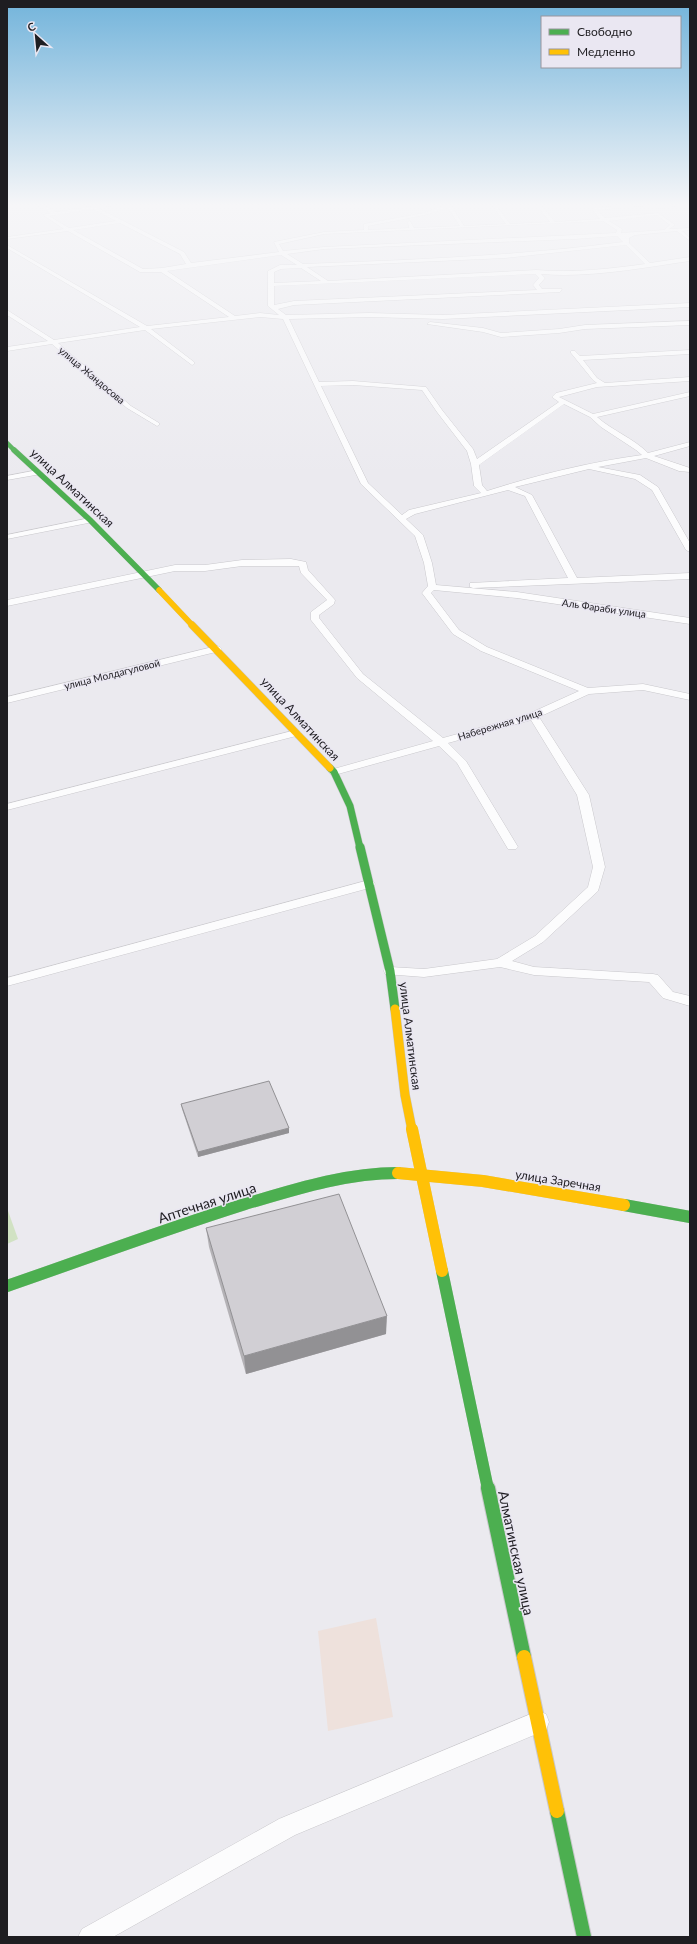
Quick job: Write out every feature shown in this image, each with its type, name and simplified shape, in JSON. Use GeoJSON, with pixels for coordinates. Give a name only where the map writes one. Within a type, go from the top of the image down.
{"type":"FeatureCollection","features":[{"type":"Feature","properties":{"kind":"street"},"geometry":{"type":"LineString","coordinates":[[90,295],[146,328],[192,363]]}},
{"type":"Feature","properties":{"kind":"street"},"geometry":{"type":"LineString","coordinates":[[199,295],[233,317]]}},
{"type":"Feature","properties":{"kind":"street"},"geometry":{"type":"LineString","coordinates":[[271,295],[271,306],[285,317],[365,484],[419,536],[428,564],[432,587]]}},
{"type":"Feature","properties":{"kind":"street"},"geometry":{"type":"LineString","coordinates":[[273,308],[294,303],[464,295]]}},
{"type":"Feature","properties":{"kind":"street"},"geometry":{"type":"LineString","coordinates":[[7,349],[146,328],[260,315],[285,317],[443,317],[687,305],[690,310]]}},
{"type":"Feature","properties":{"kind":"street"},"geometry":{"type":"LineString","coordinates":[[561,310],[575,323]]}},
{"type":"Feature","properties":{"kind":"street","name":"улица Жандосова"},"geometry":{"type":"LineString","coordinates":[[7,312],[53,342],[129,406],[157,424]]}},
{"type":"Feature","properties":{"kind":"street"},"geometry":{"type":"LineString","coordinates":[[473,329],[483,315]]}},
{"type":"Feature","properties":{"kind":"street"},"geometry":{"type":"LineString","coordinates":[[401,316],[421,322],[473,329],[501,335],[560,331],[575,323],[690,323]]}},
{"type":"Feature","properties":{"kind":"street"},"geometry":{"type":"LineString","coordinates":[[573,352],[595,379],[602,383],[597,386]]}},
{"type":"Feature","properties":{"kind":"street"},"geometry":{"type":"LineString","coordinates":[[579,358],[690,352]]}},
{"type":"Feature","properties":{"kind":"street"},"geometry":{"type":"LineString","coordinates":[[690,379],[597,386],[558,394],[555,397],[592,416],[603,426],[639,448],[647,456],[682,469],[690,470]]}},
{"type":"Feature","properties":{"kind":"street"},"geometry":{"type":"LineString","coordinates":[[317,384],[383,384],[424,388],[438,411],[470,451],[475,464],[478,486],[486,494]]}},
{"type":"Feature","properties":{"kind":"street"},"geometry":{"type":"LineString","coordinates":[[592,416],[690,394]]}},
{"type":"Feature","properties":{"kind":"street"},"geometry":{"type":"LineString","coordinates":[[475,464],[564,401]]}},
{"type":"Feature","properties":{"kind":"street","name":"улица Алматинская"},"geometry":{"type":"LineString","coordinates":[[7,443],[90,520],[217,649],[334,772],[350,806],[390,971],[405,1095],[421,1174]]}},
{"type":"Feature","properties":{"kind":"street"},"geometry":{"type":"LineString","coordinates":[[402,518],[412,512],[486,494],[508,487],[619,460],[647,456],[690,444]]}},
{"type":"Feature","properties":{"kind":"street"},"geometry":{"type":"LineString","coordinates":[[619,460],[637,477],[655,489],[690,550]]}},
{"type":"Feature","properties":{"kind":"street"},"geometry":{"type":"LineString","coordinates":[[588,467],[637,477]]}},
{"type":"Feature","properties":{"kind":"street"},"geometry":{"type":"LineString","coordinates":[[7,478],[38,472]]}},
{"type":"Feature","properties":{"kind":"street"},"geometry":{"type":"LineString","coordinates":[[508,487],[524,492],[530,498],[573,579]]}},
{"type":"Feature","properties":{"kind":"street"},"geometry":{"type":"LineString","coordinates":[[7,537],[90,520]]}},
{"type":"Feature","properties":{"kind":"street"},"geometry":{"type":"LineString","coordinates":[[7,603],[175,568],[213,567],[242,563],[291,562],[303,564],[304,571],[331,602],[314,614],[314,618],[360,676],[441,742],[461,761],[512,846]]}},
{"type":"Feature","properties":{"kind":"street"},"geometry":{"type":"LineString","coordinates":[[587,691],[484,649],[456,632],[439,612],[426,593],[432,587],[573,579],[690,576]]}},
{"type":"Feature","properties":{"kind":"street"},"geometry":{"type":"LineString","coordinates":[[517,595],[525,582]]}},
{"type":"Feature","properties":{"kind":"street","name":"Аль Фараби улица"},"geometry":{"type":"LineString","coordinates":[[432,587],[517,595],[690,621]]}},
{"type":"Feature","properties":{"kind":"street","name":"улица Молдагуловой"},"geometry":{"type":"LineString","coordinates":[[7,700],[217,649]]}},
{"type":"Feature","properties":{"kind":"street","name":"Набережная улица"},"geometry":{"type":"LineString","coordinates":[[334,772],[534,716],[587,691],[643,687],[690,697]]}},
{"type":"Feature","properties":{"kind":"street"},"geometry":{"type":"LineString","coordinates":[[500,963],[539,939],[594,888],[599,867],[583,795],[534,716]]}},
{"type":"Feature","properties":{"kind":"street"},"geometry":{"type":"LineString","coordinates":[[7,807],[296,732]]}},
{"type":"Feature","properties":{"kind":"street"},"geometry":{"type":"LineString","coordinates":[[7,982],[369,884]]}},
{"type":"Feature","properties":{"kind":"street"},"geometry":{"type":"LineString","coordinates":[[390,971],[424,973],[500,963],[534,971],[653,978],[668,995],[690,1000]]}},
{"type":"Feature","properties":{"kind":"street","name":"Аптечная улица"},"geometry":{"type":"LineString","coordinates":[[7,1286],[207,1216],[334,1178],[376,1172],[421,1174]]}},
{"type":"Feature","properties":{"kind":"street","name":"улица Заречная"},"geometry":{"type":"LineString","coordinates":[[421,1174],[536,1189],[690,1217]]}},
{"type":"Feature","properties":{"kind":"street","name":"Алматинская улица"},"geometry":{"type":"LineString","coordinates":[[421,1174],[584,1937]]}},
{"type":"Feature","properties":{"kind":"street"},"geometry":{"type":"LineString","coordinates":[[90,1937],[287,1827],[538,1722]]}},
{"type":"Feature","properties":{"kind":"shaded area"},"geometry":{"type":"Polygon","coordinates":[[[376,1618],[393,1717],[328,1731],[318,1631],[376,1618]]]}},
{"type":"Feature","properties":{"kind":"green space"},"geometry":{"type":"Polygon","coordinates":[[[7,1208],[18,1239],[7,1244],[7,1208]]]}},
{"type":"Feature","properties":{"kind":"building"},"geometry":{"type":"Polygon","coordinates":[[[269,1081],[289,1128],[198,1152],[181,1104],[269,1081]]]}},
{"type":"Feature","properties":{"kind":"building"},"geometry":{"type":"Polygon","coordinates":[[[339,1194],[387,1316],[244,1356],[206,1228],[339,1194]]]}},
{"type":"Feature","properties":{"kind":"traffic: fast"},"geometry":{"type":"LineString","coordinates":[[7,443],[90,520],[159,590]]}},
{"type":"Feature","properties":{"kind":"traffic: fast"},"geometry":{"type":"LineString","coordinates":[[330,768],[334,772],[350,806],[390,971],[395,1009]]}},
{"type":"Feature","properties":{"kind":"traffic: fast"},"geometry":{"type":"LineString","coordinates":[[7,1286],[193,1221],[291,1190],[344,1177],[380,1173],[398,1173]]}},
{"type":"Feature","properties":{"kind":"traffic: fast"},"geometry":{"type":"LineString","coordinates":[[624,1205],[690,1217]]}},
{"type":"Feature","properties":{"kind":"traffic: fast"},"geometry":{"type":"LineString","coordinates":[[442,1271],[524,1657]]}},
{"type":"Feature","properties":{"kind":"traffic: fast"},"geometry":{"type":"LineString","coordinates":[[557,1811],[584,1937]]}},
{"type":"Feature","properties":{"kind":"traffic: slow"},"geometry":{"type":"LineString","coordinates":[[159,590],[330,768]]}},
{"type":"Feature","properties":{"kind":"traffic: slow"},"geometry":{"type":"LineString","coordinates":[[395,1009],[405,1095],[442,1271]]}},
{"type":"Feature","properties":{"kind":"traffic: slow"},"geometry":{"type":"LineString","coordinates":[[398,1173],[455,1177],[624,1205]]}},
{"type":"Feature","properties":{"kind":"traffic: slow"},"geometry":{"type":"LineString","coordinates":[[524,1657],[557,1811]]}}]}
